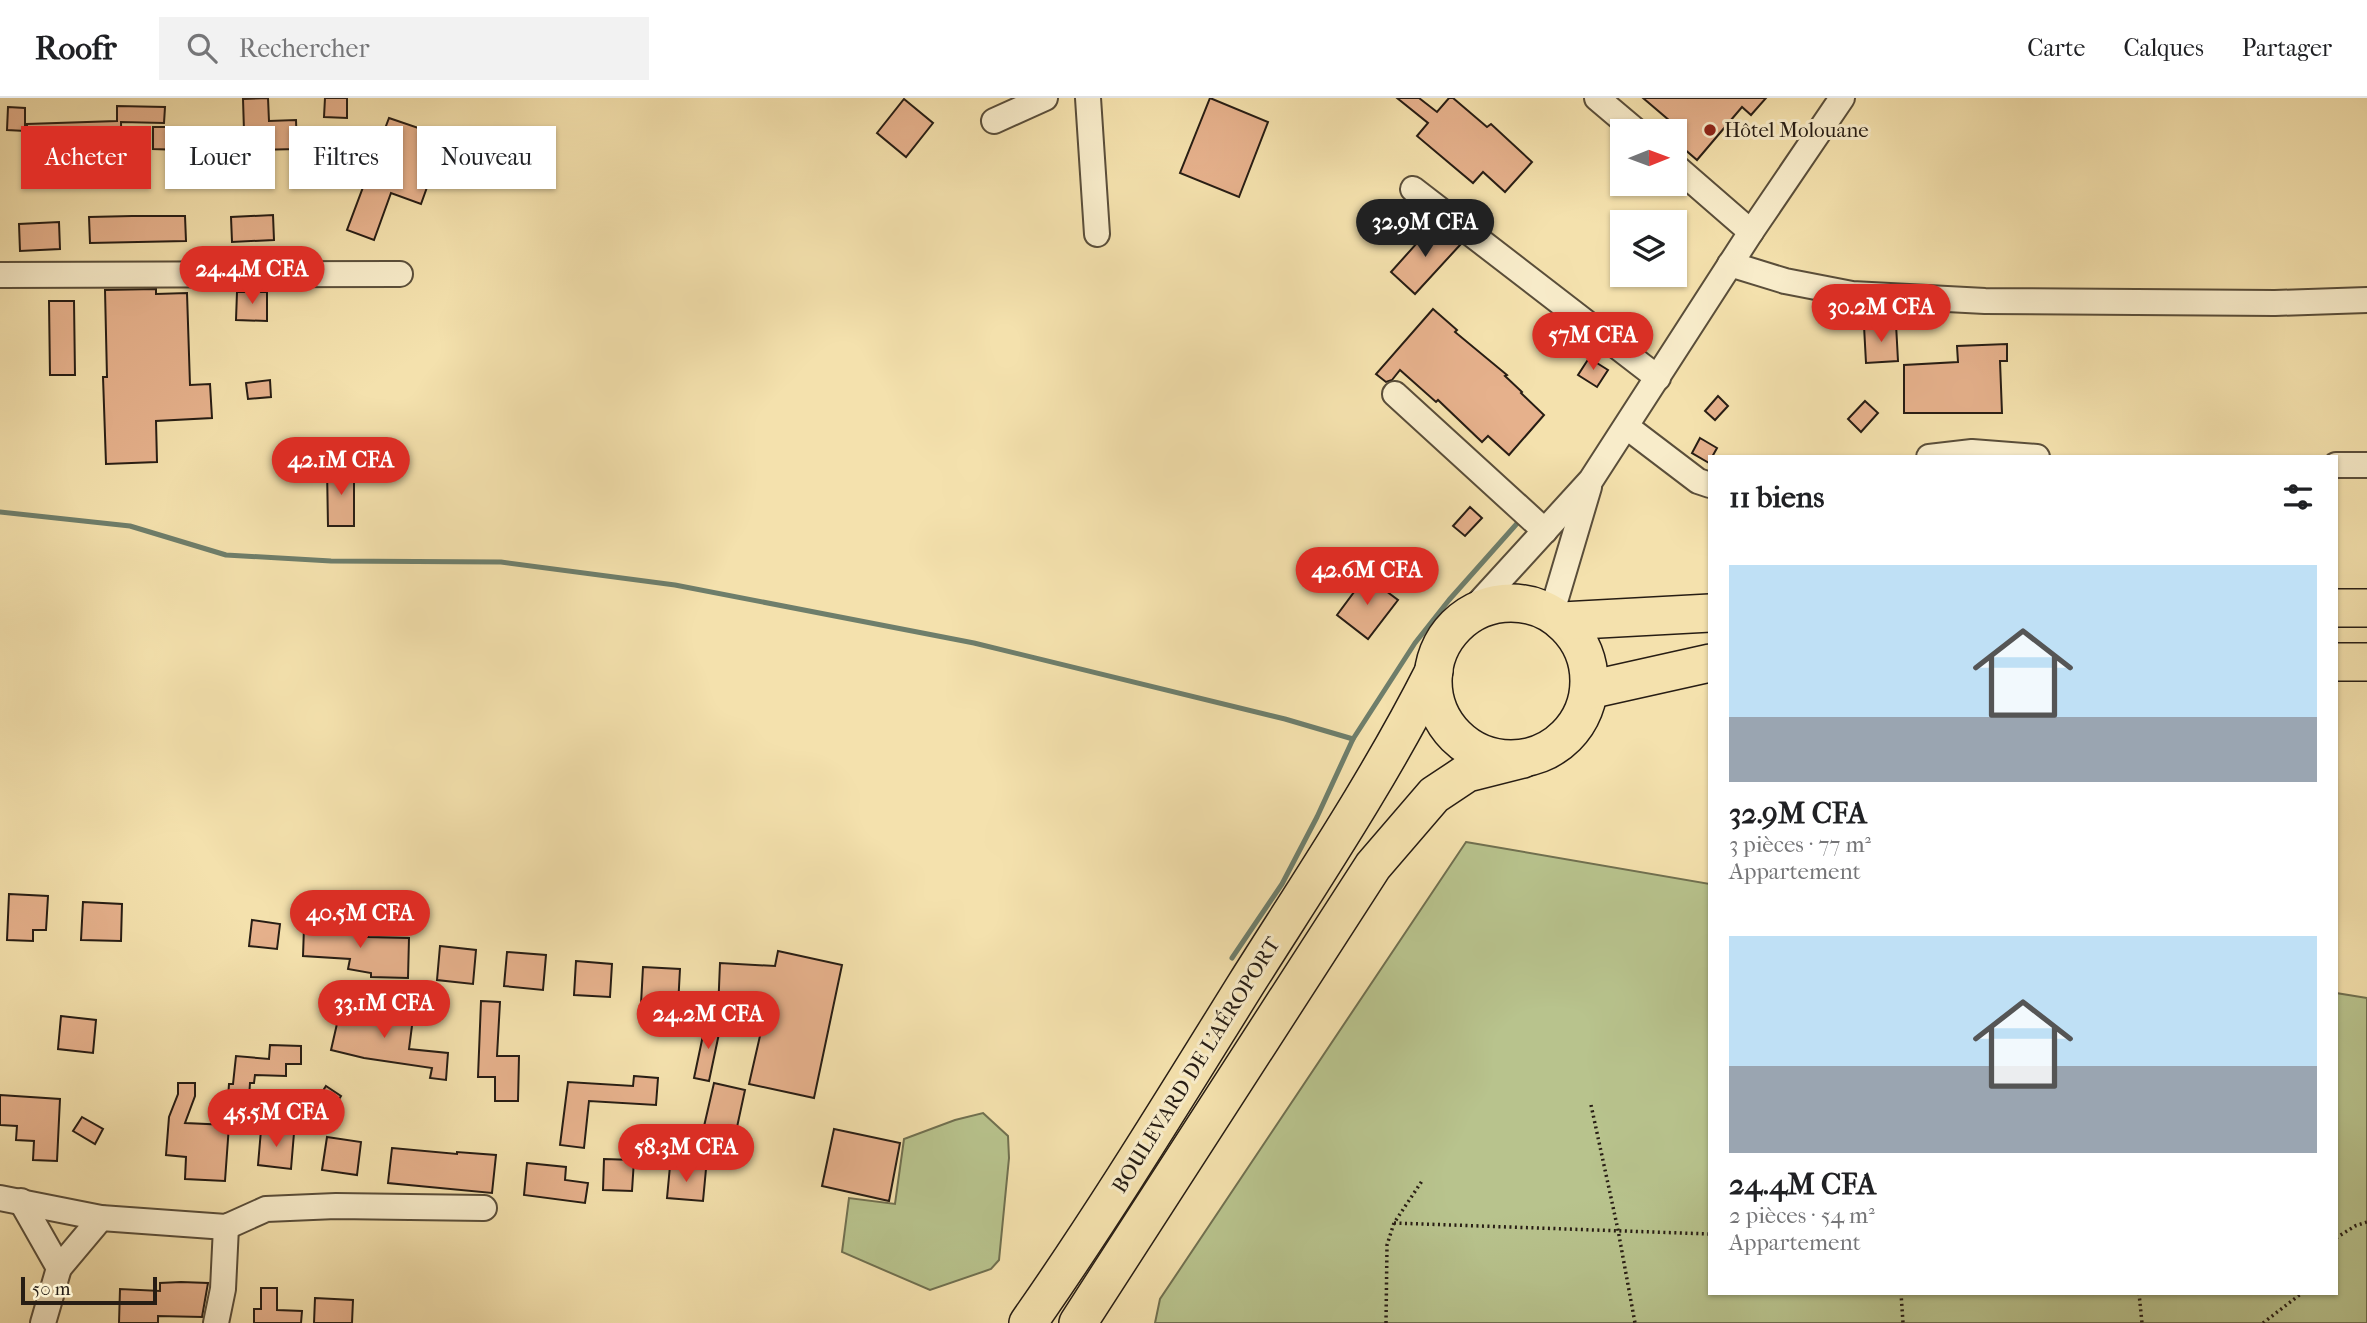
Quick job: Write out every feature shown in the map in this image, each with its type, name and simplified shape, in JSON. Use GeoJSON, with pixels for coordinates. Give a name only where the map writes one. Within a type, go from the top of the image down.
{"type":"FeatureCollection","features":[{"type":"Feature","properties":{"kind":"highway"},"geometry":{"type":"LineString","coordinates":[[1514,602],[1540,608],[1556,618],[1578,641],[1587,664],[1589,690],[1582,714],[1567,736],[1547,751],[1523,759],[1499,758],[1476,751],[1457,737],[1442,718],[1434,695],[1434,671],[1439,650],[1450,632],[1466,617],[1489,606],[1514,602]]}},
{"type":"Feature","properties":{"kind":"highway"},"geometry":{"type":"LineString","coordinates":[[2338,608],[2367,608]]}},
{"type":"Feature","properties":{"kind":"highway"},"geometry":{"type":"LineString","coordinates":[[1556,618],[1708,613]]}},
{"type":"Feature","properties":{"kind":"highway"},"geometry":{"type":"LineString","coordinates":[[2338,662],[2367,662]]}},
{"type":"Feature","properties":{"kind":"highway"},"geometry":{"type":"LineString","coordinates":[[1589,690],[1708,663]]}},
{"type":"Feature","properties":{"kind":"highway","name":"BOULEVARD DE L'AÉROPORT"},"geometry":{"type":"LineString","coordinates":[[1028,1323],[1080,1249],[1360,804],[1434,671]]}},
{"type":"Feature","properties":{"kind":"highway","name":"BOULEVARD DE L'AÉROPORT"},"geometry":{"type":"LineString","coordinates":[[1078,1323],[1373,866],[1434,795],[1467,773],[1523,759]]}},
{"type":"Feature","properties":{"kind":"street"},"geometry":{"type":"LineString","coordinates":[[994,121],[1045,98]]}},
{"type":"Feature","properties":{"kind":"street"},"geometry":{"type":"LineString","coordinates":[[1088,98],[1097,234]]}},
{"type":"Feature","properties":{"kind":"street"},"geometry":{"type":"LineString","coordinates":[[1597,98],[1622,119]]}},
{"type":"Feature","properties":{"kind":"street"},"geometry":{"type":"LineString","coordinates":[[1466,617],[1591,480],[1751,232],[1842,98]]}},
{"type":"Feature","properties":{"kind":"street"},"geometry":{"type":"LineString","coordinates":[[1687,176],[1751,232]]}},
{"type":"Feature","properties":{"kind":"street"},"geometry":{"type":"LineString","coordinates":[[1413,189],[1658,378]]}},
{"type":"Feature","properties":{"kind":"street"},"geometry":{"type":"LineString","coordinates":[[1730,264],[1785,281],[1852,294],[1998,301],[2275,303],[2367,300]]}},
{"type":"Feature","properties":{"kind":"street"},"geometry":{"type":"LineString","coordinates":[[0,275],[400,274]]}},
{"type":"Feature","properties":{"kind":"street"},"geometry":{"type":"LineString","coordinates":[[1395,394],[1545,531]]}},
{"type":"Feature","properties":{"kind":"street"},"geometry":{"type":"LineString","coordinates":[[1627,427],[1699,481],[1708,484]]}},
{"type":"Feature","properties":{"kind":"street"},"geometry":{"type":"LineString","coordinates":[[1946,455],[1972,452],[2011,455]]}},
{"type":"Feature","properties":{"kind":"street"},"geometry":{"type":"LineString","coordinates":[[2338,465],[2367,465]]}},
{"type":"Feature","properties":{"kind":"street"},"geometry":{"type":"LineString","coordinates":[[1556,618],[1591,480]]}},
{"type":"Feature","properties":{"kind":"street"},"geometry":{"type":"LineString","coordinates":[[10,1199],[101,1218],[226,1227],[265,1209],[336,1206],[484,1208]]}},
{"type":"Feature","properties":{"kind":"street"},"geometry":{"type":"LineString","coordinates":[[10,1199],[59,1268]]}},
{"type":"Feature","properties":{"kind":"street"},"geometry":{"type":"LineString","coordinates":[[43,1323],[59,1268],[101,1218]]}},
{"type":"Feature","properties":{"kind":"street"},"geometry":{"type":"LineString","coordinates":[[216,1323],[223,1289],[226,1227]]}},
{"type":"Feature","properties":{"kind":"path"},"geometry":{"type":"LineString","coordinates":[[1591,1105],[1618,1230],[1634,1323]]}},
{"type":"Feature","properties":{"kind":"path"},"geometry":{"type":"LineString","coordinates":[[1387,1323],[1387,1245],[1394,1223],[1422,1181]]}},
{"type":"Feature","properties":{"kind":"path"},"geometry":{"type":"LineString","coordinates":[[2338,1237],[2367,1222]]}},
{"type":"Feature","properties":{"kind":"path"},"geometry":{"type":"LineString","coordinates":[[1394,1223],[1708,1234]]}},
{"type":"Feature","properties":{"kind":"path"},"geometry":{"type":"LineString","coordinates":[[1901,1295],[1903,1323]]}},
{"type":"Feature","properties":{"kind":"path"},"geometry":{"type":"LineString","coordinates":[[2139,1295],[2142,1323]]}},
{"type":"Feature","properties":{"kind":"path"},"geometry":{"type":"LineString","coordinates":[[2263,1323],[2299,1295]]}},
{"type":"Feature","properties":{"kind":"green space"},"geometry":{"type":"Polygon","coordinates":[[[1466,842],[1708,884],[1708,1295],[2338,1295],[2338,993],[2367,998],[2367,1323],[1155,1323],[1160,1299],[1466,842]]]}},
{"type":"Feature","properties":{"kind":"green space"},"geometry":{"type":"Polygon","coordinates":[[[983,1113],[1008,1136],[1009,1158],[999,1260],[991,1269],[930,1290],[842,1252],[849,1198],[895,1204],[904,1139],[955,1120],[983,1113]]]}},
{"type":"Feature","properties":{"kind":"building"},"geometry":{"type":"Polygon","coordinates":[[[268,98],[269,121],[296,120],[296,126],[289,126],[289,149],[275,150],[275,126],[244,126],[243,99],[268,98]]]}},
{"type":"Feature","properties":{"kind":"building"},"geometry":{"type":"Polygon","coordinates":[[[325,98],[347,98],[347,118],[324,117],[325,98]]]}},
{"type":"Feature","properties":{"kind":"building"},"geometry":{"type":"Polygon","coordinates":[[[1210,98],[1268,122],[1239,197],[1180,173],[1210,98]]]}},
{"type":"Feature","properties":{"kind":"building"},"geometry":{"type":"Polygon","coordinates":[[[1397,98],[1419,98],[1437,112],[1449,98],[1453,98],[1487,127],[1491,124],[1532,162],[1505,192],[1483,172],[1473,183],[1417,136],[1428,123],[1397,98]]]}},
{"type":"Feature","properties":{"kind":"building"},"geometry":{"type":"Polygon","coordinates":[[[1643,98],[1766,98],[1751,115],[1742,107],[1697,160],[1687,151],[1687,119],[1668,119],[1643,98]]]}},
{"type":"Feature","properties":{"kind":"building"},"geometry":{"type":"Polygon","coordinates":[[[904,99],[933,123],[906,157],[877,133],[904,99]]]}},
{"type":"Feature","properties":{"kind":"building"},"geometry":{"type":"Polygon","coordinates":[[[117,106],[165,107],[164,123],[27,126],[27,124],[117,121],[117,106]]]}},
{"type":"Feature","properties":{"kind":"building"},"geometry":{"type":"Polygon","coordinates":[[[8,107],[25,108],[25,126],[21,126],[21,131],[7,130],[8,107]]]}},
{"type":"Feature","properties":{"kind":"building"},"geometry":{"type":"Polygon","coordinates":[[[389,118],[417,128],[417,189],[426,189],[421,204],[391,193],[374,240],[347,230],[362,189],[403,189],[403,126],[386,126],[389,118]]]}},
{"type":"Feature","properties":{"kind":"building"},"geometry":{"type":"Polygon","coordinates":[[[153,127],[165,127],[165,149],[153,149],[153,127]]]}},
{"type":"Feature","properties":{"kind":"building"},"geometry":{"type":"Polygon","coordinates":[[[273,215],[274,240],[232,242],[231,217],[273,215]]]}},
{"type":"Feature","properties":{"kind":"building"},"geometry":{"type":"Polygon","coordinates":[[[185,216],[186,241],[90,243],[89,217],[185,216]]]}},
{"type":"Feature","properties":{"kind":"building"},"geometry":{"type":"Polygon","coordinates":[[[59,222],[60,249],[20,251],[19,224],[59,222]]]}},
{"type":"Feature","properties":{"kind":"building"},"geometry":{"type":"Polygon","coordinates":[[[1434,224],[1460,245],[1415,294],[1391,272],[1434,224]]]}},
{"type":"Feature","properties":{"kind":"building"},"geometry":{"type":"Polygon","coordinates":[[[156,289],[156,294],[187,293],[190,385],[210,384],[212,418],[156,421],[157,462],[106,464],[103,377],[107,377],[105,290],[156,289]]]}},
{"type":"Feature","properties":{"kind":"building"},"geometry":{"type":"Polygon","coordinates":[[[237,292],[267,292],[267,321],[236,320],[237,292]]]}},
{"type":"Feature","properties":{"kind":"building"},"geometry":{"type":"Polygon","coordinates":[[[49,301],[74,301],[75,375],[50,375],[49,301]]]}},
{"type":"Feature","properties":{"kind":"building"},"geometry":{"type":"Polygon","coordinates":[[[1433,309],[1457,330],[1455,332],[1507,375],[1505,376],[1544,415],[1509,455],[1488,436],[1482,442],[1438,400],[1436,402],[1400,370],[1392,380],[1386,382],[1376,374],[1433,309]]]}},
{"type":"Feature","properties":{"kind":"building"},"geometry":{"type":"Polygon","coordinates":[[[1896,324],[1898,361],[1866,363],[1864,326],[1896,324]]]}},
{"type":"Feature","properties":{"kind":"building"},"geometry":{"type":"Polygon","coordinates":[[[2007,344],[2007,361],[2000,361],[2002,413],[1904,413],[1904,365],[1958,362],[1957,346],[2007,344]]]}},
{"type":"Feature","properties":{"kind":"building"},"geometry":{"type":"Polygon","coordinates":[[[1589,358],[1608,370],[1597,387],[1578,375],[1589,358]]]}},
{"type":"Feature","properties":{"kind":"building"},"geometry":{"type":"Polygon","coordinates":[[[270,380],[271,397],[248,399],[246,383],[270,380]]]}},
{"type":"Feature","properties":{"kind":"building"},"geometry":{"type":"Polygon","coordinates":[[[1718,396],[1728,406],[1715,420],[1705,411],[1718,396]]]}},
{"type":"Feature","properties":{"kind":"building"},"geometry":{"type":"Polygon","coordinates":[[[1865,401],[1878,413],[1861,432],[1848,419],[1865,401]]]}},
{"type":"Feature","properties":{"kind":"building"},"geometry":{"type":"Polygon","coordinates":[[[1700,438],[1717,448],[1713,455],[1708,455],[1708,462],[1692,453],[1700,438]]]}},
{"type":"Feature","properties":{"kind":"building"},"geometry":{"type":"Polygon","coordinates":[[[327,468],[354,468],[354,526],[328,526],[327,468]]]}},
{"type":"Feature","properties":{"kind":"building"},"geometry":{"type":"Polygon","coordinates":[[[1470,507],[1482,518],[1465,536],[1453,526],[1470,507]]]}},
{"type":"Feature","properties":{"kind":"building"},"geometry":{"type":"Polygon","coordinates":[[[1366,576],[1398,600],[1368,639],[1337,615],[1366,576]]]}},
{"type":"Feature","properties":{"kind":"building"},"geometry":{"type":"Polygon","coordinates":[[[9,894],[48,896],[46,930],[33,930],[33,941],[7,940],[9,894]]]}},
{"type":"Feature","properties":{"kind":"building"},"geometry":{"type":"Polygon","coordinates":[[[83,902],[122,904],[121,941],[81,940],[83,902]]]}},
{"type":"Feature","properties":{"kind":"building"},"geometry":{"type":"Polygon","coordinates":[[[252,920],[280,924],[277,949],[249,946],[252,920]]]}},
{"type":"Feature","properties":{"kind":"building"},"geometry":{"type":"Polygon","coordinates":[[[355,921],[370,923],[368,937],[409,938],[408,978],[371,977],[371,973],[348,969],[350,959],[303,956],[304,927],[354,930],[355,921]]]}},
{"type":"Feature","properties":{"kind":"building"},"geometry":{"type":"Polygon","coordinates":[[[440,946],[476,950],[473,984],[437,980],[440,946]]]}},
{"type":"Feature","properties":{"kind":"building"},"geometry":{"type":"Polygon","coordinates":[[[778,951],[842,965],[814,1098],[749,1084],[765,1014],[718,1012],[720,963],[775,966],[778,951]]]}},
{"type":"Feature","properties":{"kind":"building"},"geometry":{"type":"Polygon","coordinates":[[[507,952],[546,955],[543,990],[504,986],[507,952]]]}},
{"type":"Feature","properties":{"kind":"building"},"geometry":{"type":"Polygon","coordinates":[[[576,961],[612,964],[610,997],[574,995],[576,961]]]}},
{"type":"Feature","properties":{"kind":"building"},"geometry":{"type":"Polygon","coordinates":[[[643,967],[680,969],[678,1006],[641,1004],[643,967]]]}},
{"type":"Feature","properties":{"kind":"building"},"geometry":{"type":"Polygon","coordinates":[[[481,1001],[500,1002],[497,1056],[519,1056],[518,1101],[495,1101],[495,1077],[478,1077],[481,1001]]]}},
{"type":"Feature","properties":{"kind":"building"},"geometry":{"type":"Polygon","coordinates":[[[347,1005],[413,1018],[409,1049],[448,1053],[446,1080],[430,1078],[432,1068],[331,1050],[339,1015],[345,1016],[347,1005]]]}},
{"type":"Feature","properties":{"kind":"building"},"geometry":{"type":"Polygon","coordinates":[[[61,1016],[96,1020],[93,1053],[58,1049],[61,1016]]]}},
{"type":"Feature","properties":{"kind":"building"},"geometry":{"type":"Polygon","coordinates":[[[706,1021],[721,1024],[709,1081],[694,1078],[706,1021]]]}},
{"type":"Feature","properties":{"kind":"building"},"geometry":{"type":"Polygon","coordinates":[[[270,1045],[301,1046],[301,1064],[286,1064],[286,1076],[255,1075],[254,1083],[250,1083],[248,1113],[227,1112],[229,1084],[233,1084],[236,1056],[269,1059],[270,1045]]]}},
{"type":"Feature","properties":{"kind":"building"},"geometry":{"type":"Polygon","coordinates":[[[634,1076],[658,1078],[656,1105],[589,1101],[584,1148],[560,1145],[568,1082],[633,1086],[634,1076]]]}},
{"type":"Feature","properties":{"kind":"building"},"geometry":{"type":"Polygon","coordinates":[[[178,1083],[195,1083],[195,1096],[185,1123],[229,1125],[225,1181],[185,1179],[186,1157],[166,1155],[169,1117],[178,1094],[178,1083]]]}},
{"type":"Feature","properties":{"kind":"building"},"geometry":{"type":"Polygon","coordinates":[[[714,1083],[745,1090],[731,1155],[699,1148],[714,1083]]]}},
{"type":"Feature","properties":{"kind":"building"},"geometry":{"type":"Polygon","coordinates":[[[326,1086],[341,1096],[325,1121],[310,1111],[326,1086]]]}},
{"type":"Feature","properties":{"kind":"building"},"geometry":{"type":"Polygon","coordinates":[[[0,1095],[60,1099],[57,1161],[33,1160],[34,1141],[16,1140],[17,1126],[0,1125],[0,1095]]]}},
{"type":"Feature","properties":{"kind":"building"},"geometry":{"type":"Polygon","coordinates":[[[82,1117],[103,1129],[95,1144],[73,1131],[82,1117]]]}},
{"type":"Feature","properties":{"kind":"building"},"geometry":{"type":"Polygon","coordinates":[[[834,1129],[900,1143],[889,1201],[822,1186],[834,1129]]]}},
{"type":"Feature","properties":{"kind":"building"},"geometry":{"type":"Polygon","coordinates":[[[261,1130],[294,1133],[291,1169],[258,1165],[261,1130]]]}},
{"type":"Feature","properties":{"kind":"building"},"geometry":{"type":"Polygon","coordinates":[[[327,1137],[361,1142],[357,1175],[322,1170],[327,1137]]]}},
{"type":"Feature","properties":{"kind":"building"},"geometry":{"type":"Polygon","coordinates":[[[392,1148],[496,1155],[492,1193],[388,1183],[392,1148]]]}},
{"type":"Feature","properties":{"kind":"building"},"geometry":{"type":"Polygon","coordinates":[[[604,1159],[634,1160],[632,1191],[603,1190],[604,1159]]]}},
{"type":"Feature","properties":{"kind":"building"},"geometry":{"type":"Polygon","coordinates":[[[527,1163],[566,1167],[565,1180],[588,1183],[585,1203],[524,1195],[527,1163]]]}},
{"type":"Feature","properties":{"kind":"building"},"geometry":{"type":"Polygon","coordinates":[[[670,1166],[706,1169],[703,1201],[667,1198],[670,1166]]]}},
{"type":"Feature","properties":{"kind":"building"},"geometry":{"type":"Polygon","coordinates":[[[160,1283],[208,1283],[202,1317],[158,1316],[158,1323],[119,1323],[120,1289],[160,1291],[160,1283]]]}},
{"type":"Feature","properties":{"kind":"building"},"geometry":{"type":"Polygon","coordinates":[[[261,1288],[277,1288],[277,1310],[302,1311],[301,1323],[254,1323],[254,1309],[261,1309],[261,1288]]]}},
{"type":"Feature","properties":{"kind":"building"},"geometry":{"type":"Polygon","coordinates":[[[315,1298],[353,1300],[352,1323],[314,1323],[315,1298]]]}},
{"type":"Feature","properties":{"kind":"waterway"},"geometry":{"type":"LineString","coordinates":[[0,512],[130,526],[226,555],[331,561],[501,562],[675,585],[974,643],[1285,719],[1353,739]]}},
{"type":"Feature","properties":{"kind":"waterway"},"geometry":{"type":"LineString","coordinates":[[1232,958],[1282,884],[1353,739],[1415,643],[1521,519]]}},
{"type":"Feature","properties":{"kind":"place","name":"Hôtel Molouane"},"geometry":{"type":"Point","coordinates":[1710,130]}}]}
